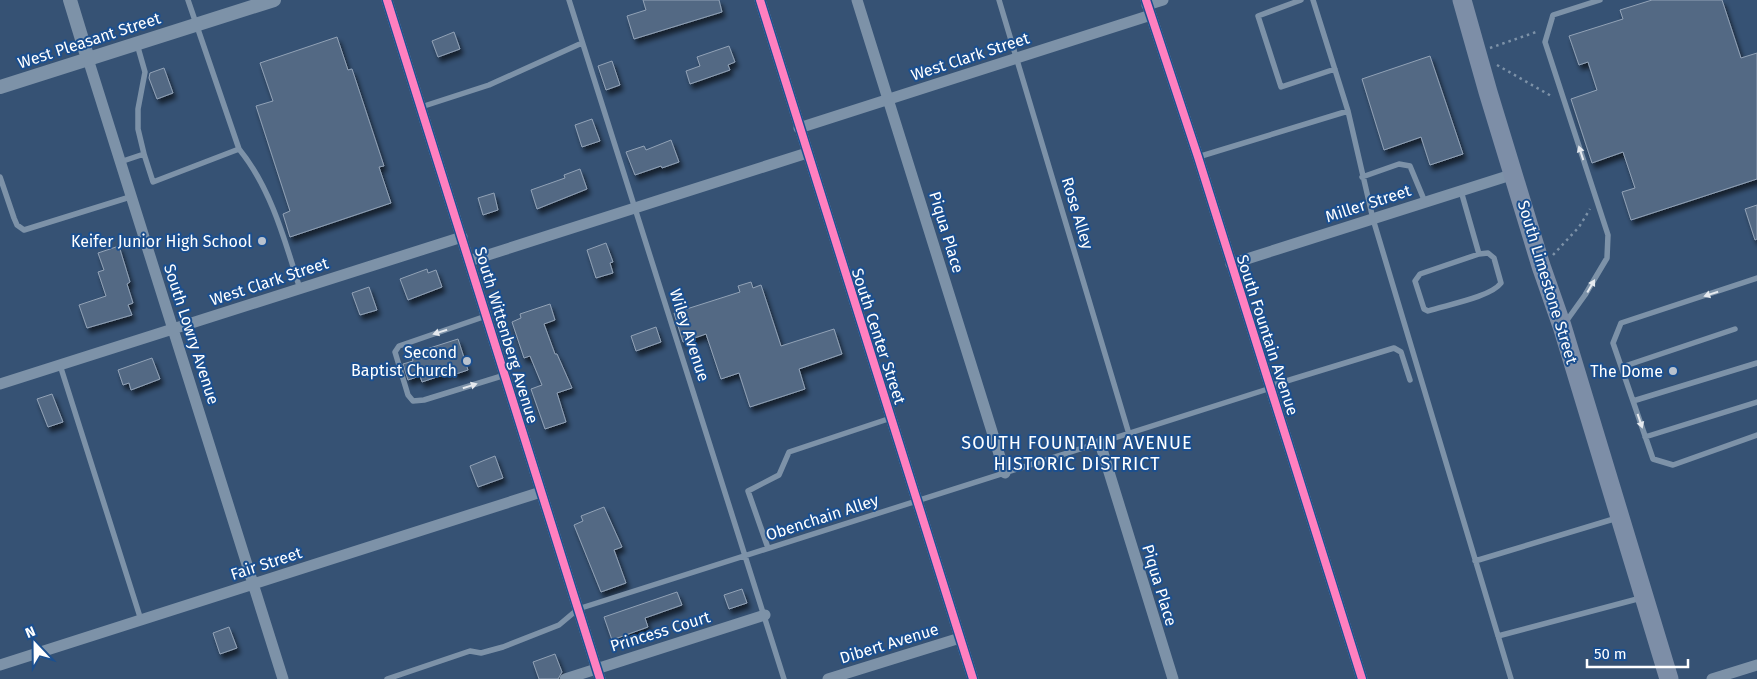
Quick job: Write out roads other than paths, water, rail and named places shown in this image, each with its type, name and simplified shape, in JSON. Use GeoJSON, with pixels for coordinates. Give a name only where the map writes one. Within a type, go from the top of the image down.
{"type":"FeatureCollection","features":[{"type":"Feature","properties":{"kind":"main road","name":"South Limestone Street"},"geometry":{"type":"LineString","coordinates":[[1462,0],[1476,53],[1541,266],[1562,326],[1668,679]]}},
{"type":"Feature","properties":{"kind":"street","name":"South Lowry Avenue"},"geometry":{"type":"LineString","coordinates":[[70,0],[282,679]]}},
{"type":"Feature","properties":{"kind":"street","name":"West Pleasant Street"},"geometry":{"type":"LineString","coordinates":[[0,87],[274,0]]}},
{"type":"Feature","properties":{"kind":"street","name":"South Wittenberg Avenue"},"geometry":{"type":"LineString","coordinates":[[387,0],[598,674]]}},
{"type":"Feature","properties":{"kind":"street","name":"South Center Street"},"geometry":{"type":"LineString","coordinates":[[760,0],[973,679]]}},
{"type":"Feature","properties":{"kind":"street","name":"Piqua Place"},"geometry":{"type":"LineString","coordinates":[[857,0],[1006,473]]}},
{"type":"Feature","properties":{"kind":"street","name":"West Clark Street"},"geometry":{"type":"LineString","coordinates":[[799,128],[1017,58],[1163,0]]}},
{"type":"Feature","properties":{"kind":"street","name":"South Fountain Avenue"},"geometry":{"type":"LineString","coordinates":[[1148,7],[1198,157],[1362,679]]}},
{"type":"Feature","properties":{"kind":"street"},"geometry":{"type":"LineString","coordinates":[[469,261],[807,153]]}},
{"type":"Feature","properties":{"kind":"street","name":"Miller Street"},"geometry":{"type":"LineString","coordinates":[[1231,264],[1514,174]]}},
{"type":"Feature","properties":{"kind":"street","name":"West Clark Street"},"geometry":{"type":"LineString","coordinates":[[0,384],[462,237]]}},
{"type":"Feature","properties":{"kind":"street","name":"Piqua Place"},"geometry":{"type":"LineString","coordinates":[[1100,443],[1173,679]]}},
{"type":"Feature","properties":{"kind":"street","name":"Fair Street"},"geometry":{"type":"LineString","coordinates":[[0,665],[541,492]]}},
{"type":"Feature","properties":{"kind":"street","name":"Princess Court"},"geometry":{"type":"LineString","coordinates":[[565,679],[598,674],[765,615]]}},
{"type":"Feature","properties":{"kind":"street","name":"Dibert Avenue"},"geometry":{"type":"LineString","coordinates":[[828,679],[960,638]]}},
{"type":"Feature","properties":{"kind":"street"},"geometry":{"type":"LineString","coordinates":[[1712,679],[1757,665]]}},
{"type":"Feature","properties":{"kind":"lane"},"geometry":{"type":"LineString","coordinates":[[188,0],[239,149],[254,167],[284,236],[300,288]]}},
{"type":"Feature","properties":{"kind":"lane","name":"Wiley Avenue"},"geometry":{"type":"LineString","coordinates":[[569,0],[784,679]]}},
{"type":"Feature","properties":{"kind":"lane","name":"Rose Alley"},"geometry":{"type":"LineString","coordinates":[[1000,0],[1129,434]]}},
{"type":"Feature","properties":{"kind":"lane"},"geometry":{"type":"LineString","coordinates":[[1301,0],[1258,16],[1281,87],[1335,69]]}},
{"type":"Feature","properties":{"kind":"lane"},"geometry":{"type":"LineString","coordinates":[[1314,0],[1348,111],[1373,218],[1511,679]]}},
{"type":"Feature","properties":{"kind":"lane"},"geometry":{"type":"LineString","coordinates":[[1576,0],[1578,7]]}},
{"type":"Feature","properties":{"kind":"lane"},"geometry":{"type":"LineString","coordinates":[[1562,326],[1585,295],[1607,258],[1608,235],[1545,42],[1553,15],[1600,0]]}},
{"type":"Feature","properties":{"kind":"lane"},"geometry":{"type":"LineString","coordinates":[[421,107],[489,85],[582,43]]}},
{"type":"Feature","properties":{"kind":"lane"},"geometry":{"type":"LineString","coordinates":[[136,44],[145,72],[138,109],[138,129],[153,182],[239,149]]}},
{"type":"Feature","properties":{"kind":"lane"},"geometry":{"type":"LineString","coordinates":[[1198,157],[1348,111]]}},
{"type":"Feature","properties":{"kind":"lane"},"geometry":{"type":"LineString","coordinates":[[120,162],[144,154]]}},
{"type":"Feature","properties":{"kind":"lane"},"geometry":{"type":"LineString","coordinates":[[1362,177],[1399,164],[1410,166],[1424,202]]}},
{"type":"Feature","properties":{"kind":"lane"},"geometry":{"type":"LineString","coordinates":[[0,177],[17,225],[24,230],[130,197]]}},
{"type":"Feature","properties":{"kind":"lane"},"geometry":{"type":"LineString","coordinates":[[1461,191],[1479,254]]}},
{"type":"Feature","properties":{"kind":"lane"},"geometry":{"type":"LineString","coordinates":[[1488,253],[1494,258],[1501,283],[1498,288],[1428,311],[1424,309],[1416,281],[1420,274],[1479,254],[1488,253]]}},
{"type":"Feature","properties":{"kind":"lane"},"geometry":{"type":"LineString","coordinates":[[1757,278],[1621,323],[1614,343],[1652,459],[1673,465],[1757,435]]}},
{"type":"Feature","properties":{"kind":"lane"},"geometry":{"type":"LineString","coordinates":[[486,316],[399,346],[395,352],[408,395],[413,401],[424,400],[505,375]]}},
{"type":"Feature","properties":{"kind":"lane"},"geometry":{"type":"LineString","coordinates":[[1622,367],[1735,329]]}},
{"type":"Feature","properties":{"kind":"lane","name":"Obenchain Alley"},"geometry":{"type":"LineString","coordinates":[[387,679],[470,651],[481,653],[503,647],[559,625],[578,609],[1394,348],[1401,352],[1410,380]]}},
{"type":"Feature","properties":{"kind":"lane"},"geometry":{"type":"LineString","coordinates":[[1633,401],[1757,363]]}},
{"type":"Feature","properties":{"kind":"lane"},"geometry":{"type":"LineString","coordinates":[[60,365],[121,565],[141,620]]}},
{"type":"Feature","properties":{"kind":"lane"},"geometry":{"type":"LineString","coordinates":[[1645,437],[1757,402]]}},
{"type":"Feature","properties":{"kind":"lane"},"geometry":{"type":"LineString","coordinates":[[768,548],[748,491],[779,476],[789,452],[891,418]]}},
{"type":"Feature","properties":{"kind":"lane"},"geometry":{"type":"LineString","coordinates":[[1475,561],[1620,517]]}},
{"type":"Feature","properties":{"kind":"lane"},"geometry":{"type":"LineString","coordinates":[[1498,636],[1644,598]]}},
{"type":"Feature","properties":{"kind":"place","name":"Keifer Junior High School"},"geometry":{"type":"Point","coordinates":[262,241]}},
{"type":"Feature","properties":{"kind":"place","name":"Second Baptist Church"},"geometry":{"type":"Point","coordinates":[467,361]}},
{"type":"Feature","properties":{"kind":"place","name":"The Dome"},"geometry":{"type":"Point","coordinates":[1673,371]}},
{"type":"Feature","properties":{"kind":"district","name":"SOUTH FOUNTAIN AVENUE HISTORIC DISTRICT"},"geometry":{"type":"Point","coordinates":[1077,453]}}]}
